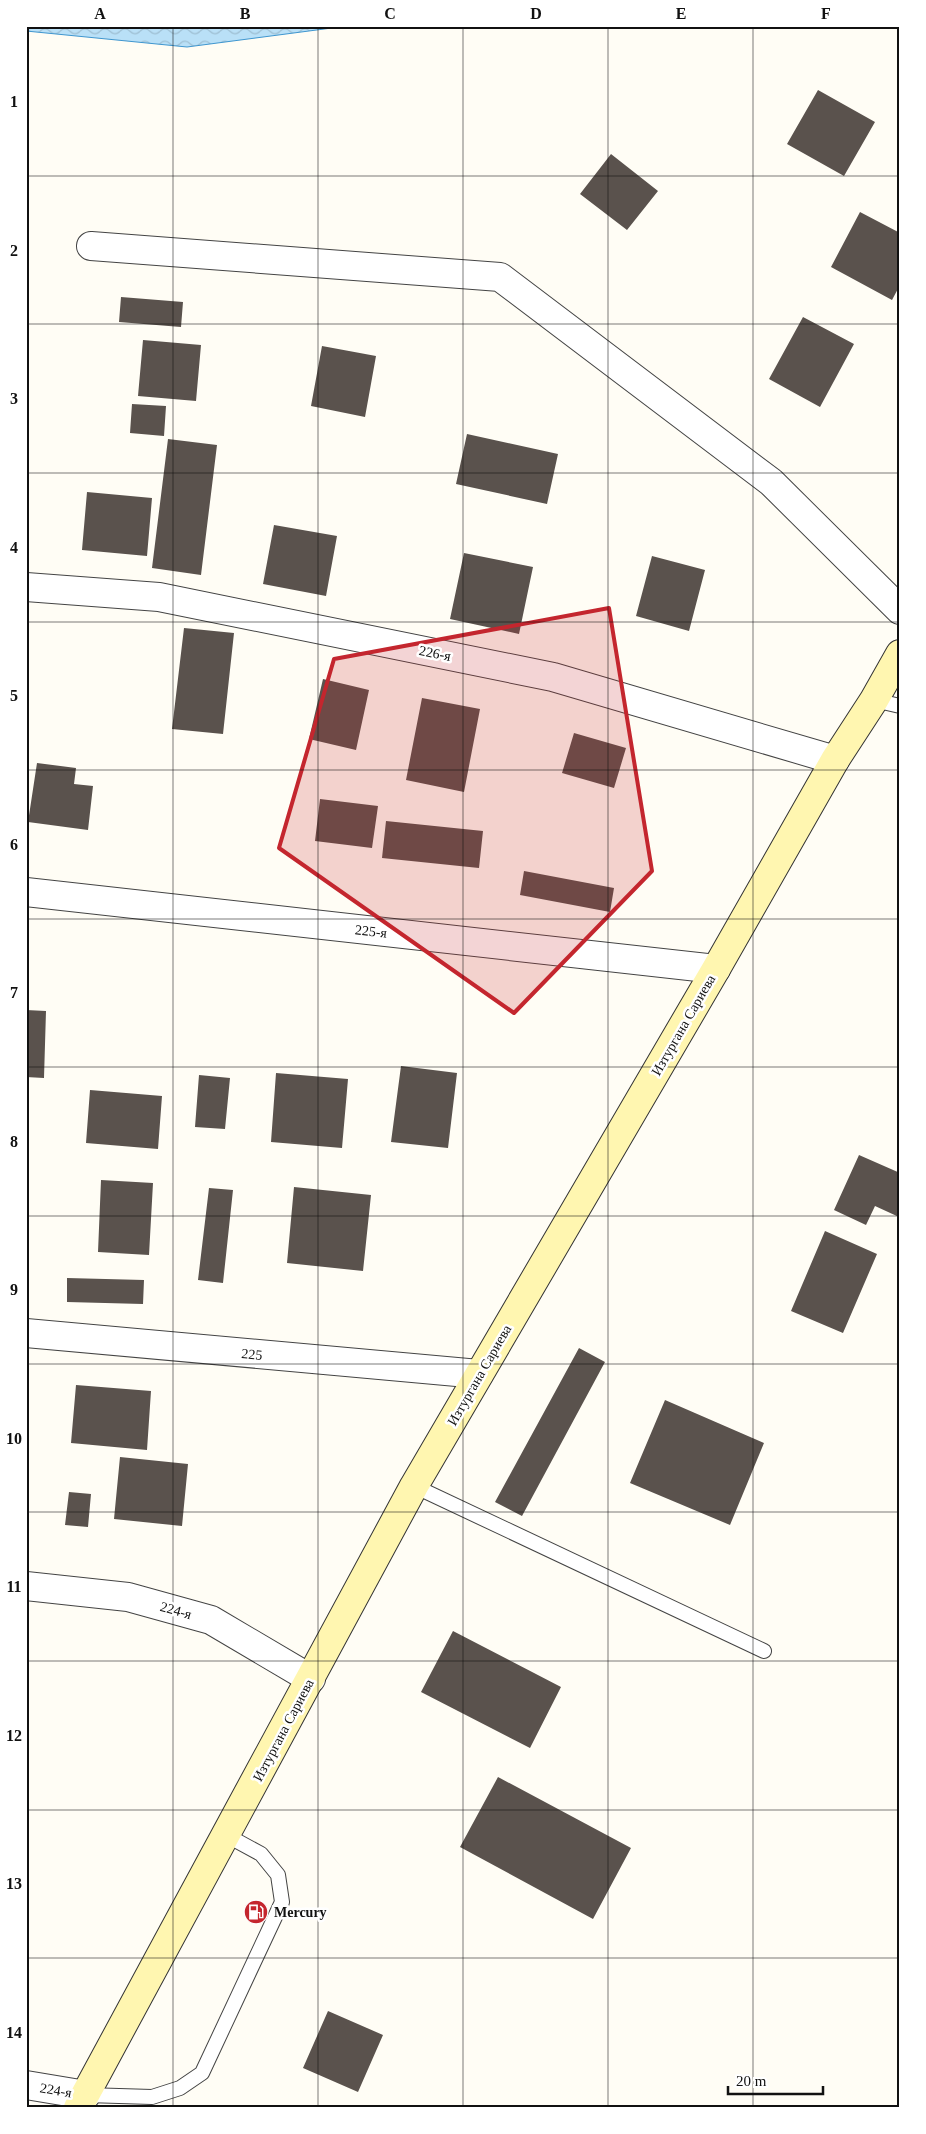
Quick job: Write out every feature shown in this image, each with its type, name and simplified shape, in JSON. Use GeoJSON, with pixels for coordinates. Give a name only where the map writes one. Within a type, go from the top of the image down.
{"type":"FeatureCollection","features":[{"type":"Feature","properties":{"kind":"street"},"geometry":{"type":"LineString","coordinates":[[91,246],[500,277],[771,482],[900,610]]}},
{"type":"Feature","properties":{"kind":"street","name":"226-я"},"geometry":{"type":"LineString","coordinates":[[26,587],[159,597],[553,677],[835,760]]}},
{"type":"Feature","properties":{"kind":"street","name":"Изтургана Сариева"},"geometry":{"type":"LineString","coordinates":[[82,2101],[414,1486],[716,969],[835,760],[874,700],[900,654]]}},
{"type":"Feature","properties":{"kind":"street","name":"225-я"},"geometry":{"type":"LineString","coordinates":[[26,892],[716,969]]}},
{"type":"Feature","properties":{"kind":"street","name":"225"},"geometry":{"type":"LineString","coordinates":[[26,1333],[479,1374]]}},
{"type":"Feature","properties":{"kind":"street","name":"224-я"},"geometry":{"type":"LineString","coordinates":[[26,1586],[128,1597],[212,1620],[311,1679]]}},
{"type":"Feature","properties":{"kind":"street","name":"224-я"},"geometry":{"type":"LineString","coordinates":[[26,2085],[82,2101]]}},
{"type":"Feature","properties":{"kind":"lane"},"geometry":{"type":"LineString","coordinates":[[874,700],[900,706]]}},
{"type":"Feature","properties":{"kind":"lane"},"geometry":{"type":"LineString","coordinates":[[414,1486],[764,1651]]}},
{"type":"Feature","properties":{"kind":"lane"},"geometry":{"type":"LineString","coordinates":[[82,2101],[152,2097],[180,2088],[202,2073],[282,1902],[278,1875],[261,1854],[226,1835]]}},
{"type":"Feature","properties":{"kind":"highlighted area"},"geometry":{"type":"Polygon","coordinates":[[[609,608],[652,871],[514,1013],[279,848],[334,659],[609,608]]]}},
{"type":"Feature","properties":{"kind":"water"},"geometry":{"type":"Polygon","coordinates":[[[26,26],[347,26],[187,47],[26,31],[26,26]]]}},
{"type":"Feature","properties":{"kind":"building"},"geometry":{"type":"Polygon","coordinates":[[[818,90],[875,122],[844,176],[787,144],[818,90]]]}},
{"type":"Feature","properties":{"kind":"building"},"geometry":{"type":"Polygon","coordinates":[[[611,154],[658,191],[627,230],[580,194],[611,154]]]}},
{"type":"Feature","properties":{"kind":"building"},"geometry":{"type":"Polygon","coordinates":[[[860,212],[900,233],[900,285],[892,300],[831,267],[860,212]]]}},
{"type":"Feature","properties":{"kind":"building"},"geometry":{"type":"Polygon","coordinates":[[[121,297],[183,302],[181,327],[119,322],[121,297]]]}},
{"type":"Feature","properties":{"kind":"building"},"geometry":{"type":"Polygon","coordinates":[[[803,317],[854,344],[820,407],[769,379],[803,317]]]}},
{"type":"Feature","properties":{"kind":"building"},"geometry":{"type":"Polygon","coordinates":[[[143,340],[201,345],[196,401],[138,396],[143,340]]]}},
{"type":"Feature","properties":{"kind":"building"},"geometry":{"type":"Polygon","coordinates":[[[322,346],[376,356],[365,417],[311,406],[322,346]]]}},
{"type":"Feature","properties":{"kind":"building"},"geometry":{"type":"Polygon","coordinates":[[[132,404],[166,406],[164,436],[130,433],[132,404]]]}},
{"type":"Feature","properties":{"kind":"building"},"geometry":{"type":"Polygon","coordinates":[[[467,434],[558,454],[547,504],[456,484],[467,434]]]}},
{"type":"Feature","properties":{"kind":"building"},"geometry":{"type":"Polygon","coordinates":[[[168,439],[217,445],[201,575],[152,568],[168,439]]]}},
{"type":"Feature","properties":{"kind":"building"},"geometry":{"type":"Polygon","coordinates":[[[87,492],[152,498],[147,556],[82,550],[87,492]]]}},
{"type":"Feature","properties":{"kind":"building"},"geometry":{"type":"Polygon","coordinates":[[[274,525],[337,536],[326,596],[263,584],[274,525]]]}},
{"type":"Feature","properties":{"kind":"building"},"geometry":{"type":"Polygon","coordinates":[[[464,553],[533,567],[519,634],[450,619],[464,553]]]}},
{"type":"Feature","properties":{"kind":"building"},"geometry":{"type":"Polygon","coordinates":[[[652,556],[705,570],[689,631],[636,616],[652,556]]]}},
{"type":"Feature","properties":{"kind":"building"},"geometry":{"type":"Polygon","coordinates":[[[184,628],[234,633],[223,734],[172,729],[184,628]]]}},
{"type":"Feature","properties":{"kind":"building"},"geometry":{"type":"Polygon","coordinates":[[[323,679],[369,690],[356,750],[309,739],[323,679]]]}},
{"type":"Feature","properties":{"kind":"building"},"geometry":{"type":"Polygon","coordinates":[[[422,698],[480,709],[464,792],[406,780],[422,698]]]}},
{"type":"Feature","properties":{"kind":"building"},"geometry":{"type":"Polygon","coordinates":[[[574,733],[626,748],[614,788],[562,773],[574,733]]]}},
{"type":"Feature","properties":{"kind":"building"},"geometry":{"type":"Polygon","coordinates":[[[37,763],[76,768],[74,784],[93,786],[88,830],[28,822],[37,763]]]}},
{"type":"Feature","properties":{"kind":"building"},"geometry":{"type":"Polygon","coordinates":[[[320,799],[378,806],[372,848],[315,841],[320,799]]]}},
{"type":"Feature","properties":{"kind":"building"},"geometry":{"type":"Polygon","coordinates":[[[386,821],[483,831],[479,868],[382,858],[386,821]]]}},
{"type":"Feature","properties":{"kind":"building"},"geometry":{"type":"Polygon","coordinates":[[[524,871],[614,888],[610,912],[520,895],[524,871]]]}},
{"type":"Feature","properties":{"kind":"building"},"geometry":{"type":"Polygon","coordinates":[[[26,1010],[46,1011],[44,1078],[26,1077],[26,1010]]]}},
{"type":"Feature","properties":{"kind":"building"},"geometry":{"type":"Polygon","coordinates":[[[401,1066],[457,1073],[448,1148],[391,1142],[401,1066]]]}},
{"type":"Feature","properties":{"kind":"building"},"geometry":{"type":"Polygon","coordinates":[[[276,1073],[348,1079],[342,1148],[271,1142],[276,1073]]]}},
{"type":"Feature","properties":{"kind":"building"},"geometry":{"type":"Polygon","coordinates":[[[199,1075],[230,1078],[225,1129],[195,1127],[199,1075]]]}},
{"type":"Feature","properties":{"kind":"building"},"geometry":{"type":"Polygon","coordinates":[[[90,1090],[162,1096],[158,1149],[86,1143],[90,1090]]]}},
{"type":"Feature","properties":{"kind":"building"},"geometry":{"type":"Polygon","coordinates":[[[859,1155],[900,1173],[899,1217],[875,1206],[866,1225],[834,1210],[859,1155]]]}},
{"type":"Feature","properties":{"kind":"building"},"geometry":{"type":"Polygon","coordinates":[[[101,1180],[153,1183],[149,1255],[98,1252],[101,1180]]]}},
{"type":"Feature","properties":{"kind":"building"},"geometry":{"type":"Polygon","coordinates":[[[294,1187],[371,1195],[363,1271],[287,1263],[294,1187]]]}},
{"type":"Feature","properties":{"kind":"building"},"geometry":{"type":"Polygon","coordinates":[[[209,1188],[233,1190],[223,1283],[198,1280],[209,1188]]]}},
{"type":"Feature","properties":{"kind":"building"},"geometry":{"type":"Polygon","coordinates":[[[825,1231],[877,1254],[843,1333],[791,1311],[825,1231]]]}},
{"type":"Feature","properties":{"kind":"building"},"geometry":{"type":"Polygon","coordinates":[[[67,1278],[144,1280],[143,1304],[67,1302],[67,1278]]]}},
{"type":"Feature","properties":{"kind":"building"},"geometry":{"type":"Polygon","coordinates":[[[579,1348],[605,1362],[522,1516],[495,1502],[579,1348]]]}},
{"type":"Feature","properties":{"kind":"building"},"geometry":{"type":"Polygon","coordinates":[[[76,1385],[151,1391],[147,1450],[71,1443],[76,1385]]]}},
{"type":"Feature","properties":{"kind":"building"},"geometry":{"type":"Polygon","coordinates":[[[665,1400],[764,1443],[730,1525],[630,1483],[665,1400]]]}},
{"type":"Feature","properties":{"kind":"building"},"geometry":{"type":"Polygon","coordinates":[[[120,1457],[188,1464],[182,1526],[114,1519],[120,1457]]]}},
{"type":"Feature","properties":{"kind":"building"},"geometry":{"type":"Polygon","coordinates":[[[69,1492],[91,1494],[88,1527],[65,1525],[69,1492]]]}},
{"type":"Feature","properties":{"kind":"building"},"geometry":{"type":"Polygon","coordinates":[[[453,1631],[561,1687],[530,1748],[421,1692],[453,1631]]]}},
{"type":"Feature","properties":{"kind":"building"},"geometry":{"type":"Polygon","coordinates":[[[498,1777],[631,1848],[593,1919],[460,1847],[498,1777]]]}},
{"type":"Feature","properties":{"kind":"building"},"geometry":{"type":"Polygon","coordinates":[[[328,2011],[383,2035],[358,2092],[303,2068],[328,2011]]]}},
{"type":"Feature","properties":{"kind":"place","name":"Mercury"},"geometry":{"type":"Point","coordinates":[256,1912]}}]}
